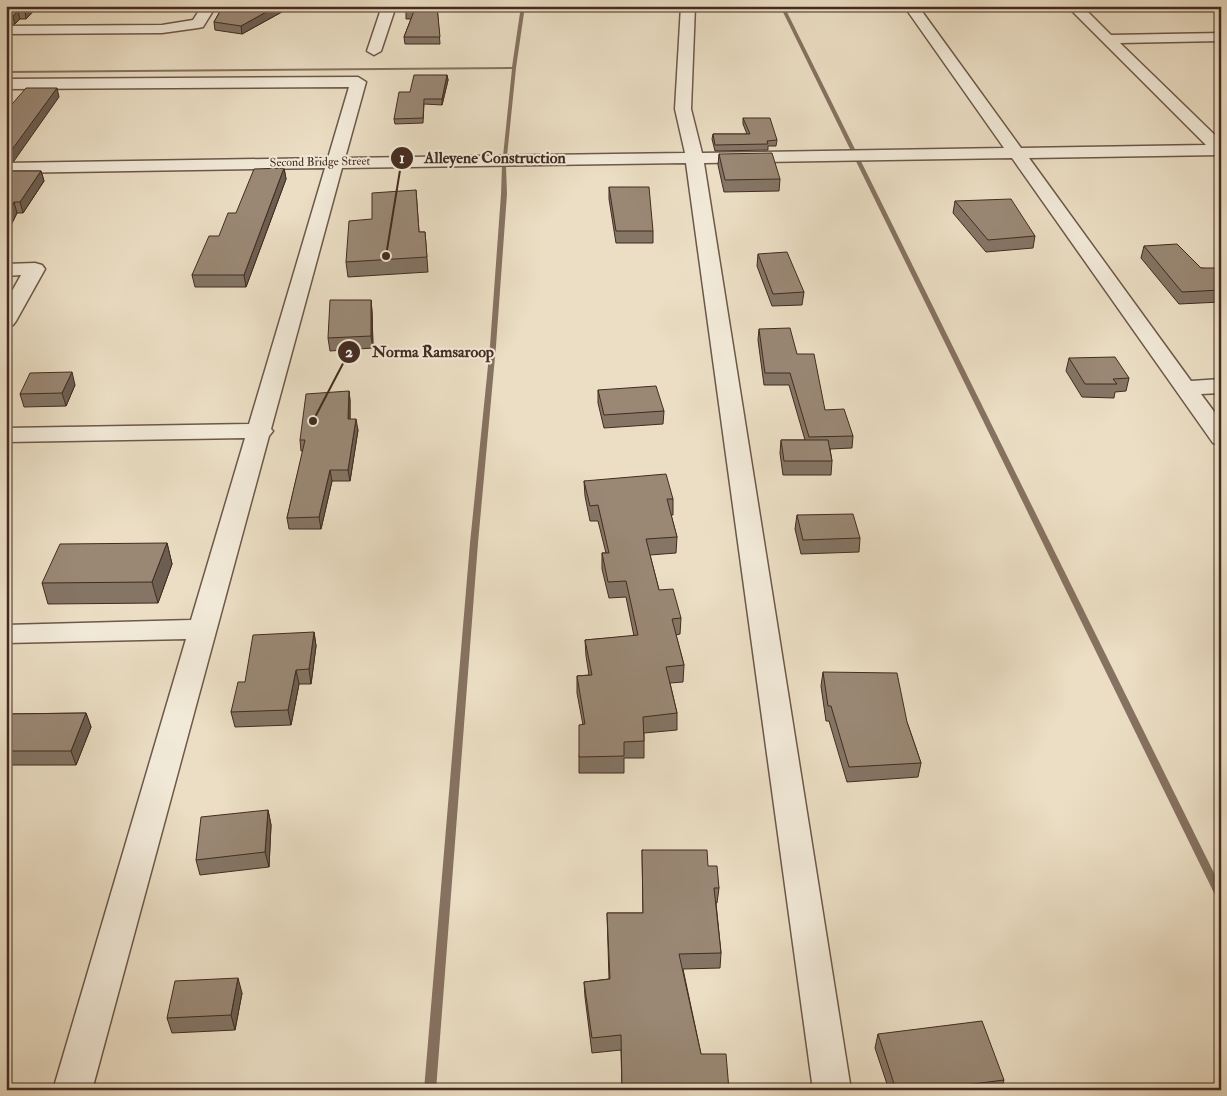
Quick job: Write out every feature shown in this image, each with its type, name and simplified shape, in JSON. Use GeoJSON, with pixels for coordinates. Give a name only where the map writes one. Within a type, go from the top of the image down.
{"type":"FeatureCollection","features":[{"type":"Feature","properties":{"kind":"street"},"geometry":{"type":"LineString","coordinates":[[6,30],[162,29],[198,24],[209,6]]}},
{"type":"Feature","properties":{"kind":"street"},"geometry":{"type":"LineString","coordinates":[[374,51],[389,6]]}},
{"type":"Feature","properties":{"kind":"street"},"geometry":{"type":"LineString","coordinates":[[688,6],[683,109],[694,157],[832,1090]]}},
{"type":"Feature","properties":{"kind":"street"},"geometry":{"type":"LineString","coordinates":[[911,6],[1221,438]]}},
{"type":"Feature","properties":{"kind":"street"},"geometry":{"type":"LineString","coordinates":[[1074,6],[1220,150]]}},
{"type":"Feature","properties":{"kind":"street"},"geometry":{"type":"LineString","coordinates":[[1107,39],[1221,37]]}},
{"type":"Feature","properties":{"kind":"street"},"geometry":{"type":"LineString","coordinates":[[6,84],[358,82],[337,162],[72,1090]]}},
{"type":"Feature","properties":{"kind":"street","name":"Second Bridge Street"},"geometry":{"type":"LineString","coordinates":[[6,168],[1220,150]]}},
{"type":"Feature","properties":{"kind":"street"},"geometry":{"type":"LineString","coordinates":[[6,270],[35,270],[6,321]]}},
{"type":"Feature","properties":{"kind":"street"},"geometry":{"type":"LineString","coordinates":[[1185,388],[1221,386]]}},
{"type":"Feature","properties":{"kind":"street"},"geometry":{"type":"LineString","coordinates":[[6,435],[260,431]]}},
{"type":"Feature","properties":{"kind":"street"},"geometry":{"type":"LineString","coordinates":[[6,634],[204,629]]}},
{"type":"Feature","properties":{"kind":"building"},"geometry":{"type":"Polygon","coordinates":[[[6,6],[29,6],[25,11],[18,11],[13,16],[6,17],[6,6]]]}},
{"type":"Feature","properties":{"kind":"building"},"geometry":{"type":"Polygon","coordinates":[[[223,6],[277,6],[241,26],[214,22],[223,6]]]}},
{"type":"Feature","properties":{"kind":"building"},"geometry":{"type":"Polygon","coordinates":[[[407,6],[437,6],[440,37],[404,37],[414,11],[406,11],[407,6]]]}},
{"type":"Feature","properties":{"kind":"building"},"geometry":{"type":"Polygon","coordinates":[[[414,75],[447,75],[442,99],[424,99],[423,118],[394,119],[399,92],[410,92],[414,75]]]}},
{"type":"Feature","properties":{"kind":"building"},"geometry":{"type":"Polygon","coordinates":[[[26,88],[57,88],[11,151],[6,152],[6,111],[26,88]]]}},
{"type":"Feature","properties":{"kind":"building"},"geometry":{"type":"Polygon","coordinates":[[[743,118],[770,118],[777,140],[767,141],[768,144],[715,145],[713,134],[750,134],[743,118]]]}},
{"type":"Feature","properties":{"kind":"building"},"geometry":{"type":"Polygon","coordinates":[[[772,153],[780,179],[725,180],[719,154],[772,153]]]}},
{"type":"Feature","properties":{"kind":"building"},"geometry":{"type":"Polygon","coordinates":[[[284,168],[244,275],[192,275],[209,236],[219,236],[228,213],[236,213],[254,169],[284,168]]]}},
{"type":"Feature","properties":{"kind":"building"},"geometry":{"type":"Polygon","coordinates":[[[6,171],[41,171],[20,202],[14,202],[6,218],[6,171]]]}},
{"type":"Feature","properties":{"kind":"building"},"geometry":{"type":"Polygon","coordinates":[[[609,187],[649,187],[653,231],[616,231],[609,187]]]}},
{"type":"Feature","properties":{"kind":"building"},"geometry":{"type":"Polygon","coordinates":[[[416,190],[419,232],[425,232],[427,257],[346,262],[349,221],[372,219],[372,193],[416,190]]]}},
{"type":"Feature","properties":{"kind":"building"},"geometry":{"type":"Polygon","coordinates":[[[1011,199],[1035,236],[988,240],[955,201],[1011,199]]]}},
{"type":"Feature","properties":{"kind":"building"},"geometry":{"type":"Polygon","coordinates":[[[1177,244],[1201,268],[1218,268],[1221,270],[1221,290],[1182,292],[1144,246],[1177,244]]]}},
{"type":"Feature","properties":{"kind":"building"},"geometry":{"type":"Polygon","coordinates":[[[787,252],[804,292],[773,294],[758,254],[787,252]]]}},
{"type":"Feature","properties":{"kind":"building"},"geometry":{"type":"Polygon","coordinates":[[[330,300],[371,300],[371,336],[328,338],[330,300]]]}},
{"type":"Feature","properties":{"kind":"building"},"geometry":{"type":"Polygon","coordinates":[[[790,328],[797,354],[814,354],[825,410],[844,409],[853,436],[809,437],[790,373],[765,373],[759,329],[790,328]]]}},
{"type":"Feature","properties":{"kind":"building"},"geometry":{"type":"Polygon","coordinates":[[[1115,357],[1129,378],[1113,379],[1117,384],[1085,384],[1069,358],[1115,357]]]}},
{"type":"Feature","properties":{"kind":"building"},"geometry":{"type":"Polygon","coordinates":[[[72,372],[62,393],[20,394],[30,373],[72,372]]]}},
{"type":"Feature","properties":{"kind":"building"},"geometry":{"type":"Polygon","coordinates":[[[656,386],[664,411],[604,415],[598,390],[656,386]]]}},
{"type":"Feature","properties":{"kind":"building"},"geometry":{"type":"Polygon","coordinates":[[[349,391],[348,419],[356,419],[348,470],[330,470],[319,517],[287,518],[305,440],[300,440],[306,394],[349,391]]]}},
{"type":"Feature","properties":{"kind":"building"},"geometry":{"type":"Polygon","coordinates":[[[781,440],[828,440],[832,461],[784,461],[781,440]]]}},
{"type":"Feature","properties":{"kind":"building"},"geometry":{"type":"Polygon","coordinates":[[[666,474],[673,499],[667,499],[677,537],[646,539],[659,590],[673,589],[681,618],[672,619],[684,665],[666,667],[677,713],[643,717],[644,741],[624,742],[624,756],[579,757],[579,725],[585,724],[577,676],[592,675],[585,640],[638,635],[626,581],[608,582],[602,553],[609,553],[598,505],[590,506],[584,481],[666,474]]]}},
{"type":"Feature","properties":{"kind":"building"},"geometry":{"type":"Polygon","coordinates":[[[853,514],[860,538],[803,540],[797,515],[853,514]]]}},
{"type":"Feature","properties":{"kind":"building"},"geometry":{"type":"Polygon","coordinates":[[[167,543],[152,582],[42,583],[60,544],[167,543]]]}},
{"type":"Feature","properties":{"kind":"building"},"geometry":{"type":"Polygon","coordinates":[[[314,632],[309,669],[296,670],[288,710],[231,712],[238,682],[245,682],[253,635],[314,632]]]}},
{"type":"Feature","properties":{"kind":"building"},"geometry":{"type":"Polygon","coordinates":[[[823,672],[897,673],[907,722],[921,763],[849,767],[831,706],[828,706],[823,672]]]}},
{"type":"Feature","properties":{"kind":"building"},"geometry":{"type":"Polygon","coordinates":[[[86,713],[71,751],[6,751],[6,714],[86,713]]]}},
{"type":"Feature","properties":{"kind":"building"},"geometry":{"type":"Polygon","coordinates":[[[268,810],[265,852],[196,860],[201,817],[268,810]]]}},
{"type":"Feature","properties":{"kind":"building"},"geometry":{"type":"Polygon","coordinates":[[[642,850],[707,850],[708,866],[717,866],[719,888],[714,888],[721,953],[679,954],[701,1054],[726,1054],[729,1090],[622,1090],[621,1035],[592,1038],[584,982],[610,979],[607,913],[643,913],[642,850]]]}},
{"type":"Feature","properties":{"kind":"building"},"geometry":{"type":"Polygon","coordinates":[[[238,978],[231,1015],[167,1018],[175,981],[238,978]]]}},
{"type":"Feature","properties":{"kind":"building"},"geometry":{"type":"Polygon","coordinates":[[[982,1021],[1004,1080],[926,1090],[896,1090],[878,1034],[982,1021]]]}},
{"type":"Feature","properties":{"kind":"waterway"},"geometry":{"type":"LineString","coordinates":[[514,68],[523,6]]}},
{"type":"Feature","properties":{"kind":"waterway"},"geometry":{"type":"LineString","coordinates":[[782,6],[1221,897]]}},
{"type":"Feature","properties":{"kind":"waterway"},"geometry":{"type":"LineString","coordinates":[[6,72],[514,68]]}},
{"type":"Feature","properties":{"kind":"waterway"},"geometry":{"type":"LineString","coordinates":[[430,1090],[474,543],[493,346],[504,194],[504,166],[514,68]]}},
{"type":"Feature","properties":{"kind":"place","name":"Alleyene Construction"},"geometry":{"type":"Point","coordinates":[386,256]}},
{"type":"Feature","properties":{"kind":"place","name":"Norma Ramsaroop"},"geometry":{"type":"Point","coordinates":[313,421]}}]}
